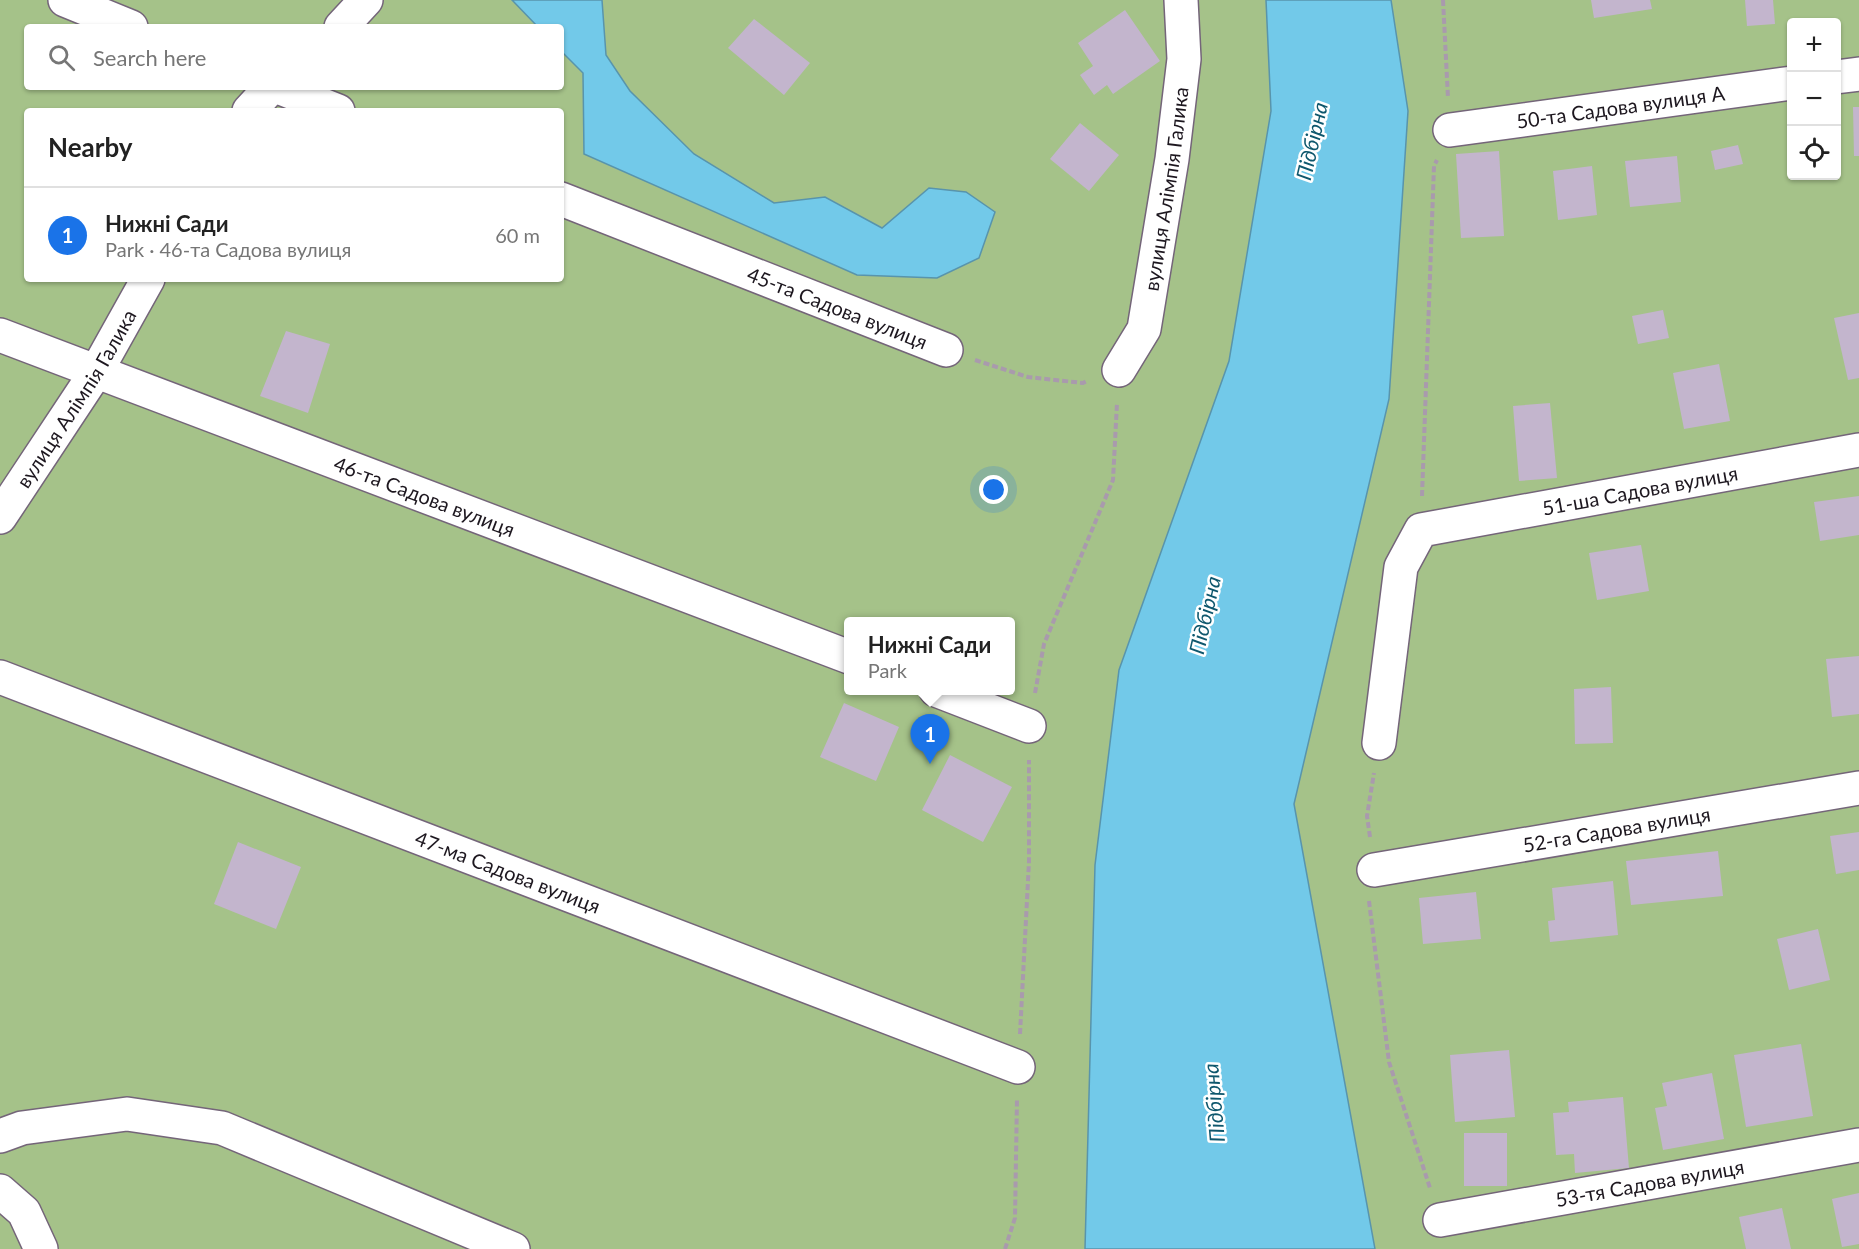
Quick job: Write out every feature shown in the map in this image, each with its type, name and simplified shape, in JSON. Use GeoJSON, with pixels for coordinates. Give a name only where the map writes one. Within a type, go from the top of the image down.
{"type":"FeatureCollection","features":[{"type":"Feature","properties":{"kind":"street"},"geometry":{"type":"LineString","coordinates":[[65,0],[124,24]]}},
{"type":"Feature","properties":{"kind":"street"},"geometry":{"type":"LineString","coordinates":[[344,24],[366,0]]}},
{"type":"Feature","properties":{"kind":"street","name":"вулиця Алімпія Галика"},"geometry":{"type":"LineString","coordinates":[[1119,370],[1144,329],[1172,159],[1184,59],[1181,0]]}},
{"type":"Feature","properties":{"kind":"street"},"geometry":{"type":"LineString","coordinates":[[1841,76],[1859,74]]}},
{"type":"Feature","properties":{"kind":"street","name":"50-та Садова вулиця А"},"geometry":{"type":"LineString","coordinates":[[1450,130],[1787,84]]}},
{"type":"Feature","properties":{"kind":"street"},"geometry":{"type":"LineString","coordinates":[[252,108],[268,90]]}},
{"type":"Feature","properties":{"kind":"street"},"geometry":{"type":"LineString","coordinates":[[286,90],[330,108]]}},
{"type":"Feature","properties":{"kind":"street","name":"45-та Садова вулиця"},"geometry":{"type":"LineString","coordinates":[[564,200],[946,350]]}},
{"type":"Feature","properties":{"kind":"street","name":"вулиця Алімпія Галика"},"geometry":{"type":"LineString","coordinates":[[0,517],[96,372],[146,282]]}},
{"type":"Feature","properties":{"kind":"street","name":"46-та Садова вулиця"},"geometry":{"type":"LineString","coordinates":[[0,335],[844,655]]}},
{"type":"Feature","properties":{"kind":"street","name":"51-ша Садова вулиця"},"geometry":{"type":"LineString","coordinates":[[1421,530],[1859,450]]}},
{"type":"Feature","properties":{"kind":"street"},"geometry":{"type":"LineString","coordinates":[[1378,743],[1401,567],[1421,530]]}},
{"type":"Feature","properties":{"kind":"street","name":"47-ма Садова вулиця"},"geometry":{"type":"LineString","coordinates":[[0,677],[1018,1067]]}},
{"type":"Feature","properties":{"kind":"street"},"geometry":{"type":"LineString","coordinates":[[949,695],[1029,726]]}},
{"type":"Feature","properties":{"kind":"street","name":"52-га Садова вулиця"},"geometry":{"type":"LineString","coordinates":[[1374,870],[1859,788]]}},
{"type":"Feature","properties":{"kind":"street"},"geometry":{"type":"LineString","coordinates":[[0,1136],[22,1128],[127,1114],[222,1128],[513,1249]]}},
{"type":"Feature","properties":{"kind":"street","name":"53-тя Садова вулиця"},"geometry":{"type":"LineString","coordinates":[[1440,1220],[1859,1145]]}},
{"type":"Feature","properties":{"kind":"street"},"geometry":{"type":"LineString","coordinates":[[0,1191],[24,1212],[41,1249]]}},
{"type":"Feature","properties":{"kind":"path"},"geometry":{"type":"LineString","coordinates":[[1421,530],[1434,166],[1450,130],[1443,0]]}},
{"type":"Feature","properties":{"kind":"path","name":"45-та Садова вулиця"},"geometry":{"type":"LineString","coordinates":[[946,350],[1028,377],[1083,383],[1119,370]]}},
{"type":"Feature","properties":{"kind":"path"},"geometry":{"type":"LineString","coordinates":[[1005,1249],[1015,1218],[1018,1067],[1029,862],[1029,726],[1044,644],[1113,480],[1119,370]]}},
{"type":"Feature","properties":{"kind":"path"},"geometry":{"type":"LineString","coordinates":[[1378,743],[1367,816],[1374,870],[1368,902],[1389,1062],[1440,1220]]}},
{"type":"Feature","properties":{"kind":"green space"},"geometry":{"type":"Polygon","coordinates":[[[0,0],[1859,0],[1859,1249],[0,1249],[0,0]]]}},
{"type":"Feature","properties":{"kind":"water"},"geometry":{"type":"Polygon","coordinates":[[[512,0],[602,0],[606,55],[630,91],[694,154],[774,203],[825,197],[882,228],[929,188],[966,192],[995,212],[979,258],[937,278],[857,275],[584,154],[583,73],[564,54],[564,24],[535,24],[512,0]]]}},
{"type":"Feature","properties":{"kind":"water","name":"Підбірна"},"geometry":{"type":"Polygon","coordinates":[[[1266,0],[1391,0],[1408,111],[1389,399],[1294,804],[1375,1249],[1085,1249],[1095,865],[1119,670],[1229,361],[1271,111],[1266,0]]]}},
{"type":"Feature","properties":{"kind":"building"},"geometry":{"type":"Polygon","coordinates":[[[1591,0],[1650,0],[1652,9],[1594,18],[1591,0]]]}},
{"type":"Feature","properties":{"kind":"building"},"geometry":{"type":"Polygon","coordinates":[[[1745,0],[1773,0],[1775,24],[1747,26],[1745,0]]]}},
{"type":"Feature","properties":{"kind":"building"},"geometry":{"type":"Polygon","coordinates":[[[1125,10],[1160,61],[1113,94],[1107,85],[1094,95],[1080,75],[1093,66],[1078,43],[1125,10]]]}},
{"type":"Feature","properties":{"kind":"building"},"geometry":{"type":"Polygon","coordinates":[[[754,19],[810,63],[784,95],[728,48],[754,19]]]}},
{"type":"Feature","properties":{"kind":"building"},"geometry":{"type":"Polygon","coordinates":[[[1853,107],[1859,107],[1859,156],[1854,156],[1853,107]]]}},
{"type":"Feature","properties":{"kind":"building"},"geometry":{"type":"Polygon","coordinates":[[[1080,123],[1119,155],[1089,191],[1050,159],[1080,123]]]}},
{"type":"Feature","properties":{"kind":"building"},"geometry":{"type":"Polygon","coordinates":[[[1738,145],[1743,164],[1715,170],[1711,151],[1738,145]]]}},
{"type":"Feature","properties":{"kind":"building"},"geometry":{"type":"Polygon","coordinates":[[[1499,151],[1504,236],[1461,238],[1456,154],[1499,151]]]}},
{"type":"Feature","properties":{"kind":"building"},"geometry":{"type":"Polygon","coordinates":[[[1677,156],[1681,202],[1630,207],[1625,161],[1677,156]]]}},
{"type":"Feature","properties":{"kind":"building"},"geometry":{"type":"Polygon","coordinates":[[[1592,166],[1597,215],[1558,220],[1553,171],[1592,166]]]}},
{"type":"Feature","properties":{"kind":"building"},"geometry":{"type":"Polygon","coordinates":[[[1663,310],[1669,338],[1638,344],[1632,316],[1663,310]]]}},
{"type":"Feature","properties":{"kind":"building"},"geometry":{"type":"Polygon","coordinates":[[[1859,313],[1859,378],[1848,380],[1834,318],[1859,313]]]}},
{"type":"Feature","properties":{"kind":"building"},"geometry":{"type":"Polygon","coordinates":[[[286,331],[330,344],[308,413],[260,396],[286,331]]]}},
{"type":"Feature","properties":{"kind":"building"},"geometry":{"type":"Polygon","coordinates":[[[1719,364],[1730,421],[1684,429],[1673,373],[1719,364]]]}},
{"type":"Feature","properties":{"kind":"building"},"geometry":{"type":"Polygon","coordinates":[[[1550,403],[1557,478],[1519,481],[1513,406],[1550,403]]]}},
{"type":"Feature","properties":{"kind":"building"},"geometry":{"type":"Polygon","coordinates":[[[1859,496],[1859,535],[1820,541],[1814,502],[1859,496]]]}},
{"type":"Feature","properties":{"kind":"building"},"geometry":{"type":"Polygon","coordinates":[[[1641,545],[1649,591],[1597,600],[1589,553],[1641,545]]]}},
{"type":"Feature","properties":{"kind":"building"},"geometry":{"type":"Polygon","coordinates":[[[1859,656],[1859,714],[1832,717],[1826,659],[1859,656]]]}},
{"type":"Feature","properties":{"kind":"building"},"geometry":{"type":"Polygon","coordinates":[[[1611,687],[1613,743],[1575,744],[1574,689],[1611,687]]]}},
{"type":"Feature","properties":{"kind":"building"},"geometry":{"type":"Polygon","coordinates":[[[844,703],[899,727],[876,781],[820,757],[844,703]]]}},
{"type":"Feature","properties":{"kind":"building"},"geometry":{"type":"Polygon","coordinates":[[[950,755],[1012,787],[983,842],[922,810],[950,755]]]}},
{"type":"Feature","properties":{"kind":"building"},"geometry":{"type":"Polygon","coordinates":[[[1859,832],[1859,870],[1836,874],[1830,836],[1859,832]]]}},
{"type":"Feature","properties":{"kind":"building"},"geometry":{"type":"Polygon","coordinates":[[[238,842],[301,867],[276,929],[214,904],[238,842]]]}},
{"type":"Feature","properties":{"kind":"building"},"geometry":{"type":"Polygon","coordinates":[[[1718,851],[1723,896],[1631,905],[1626,861],[1718,851]]]}},
{"type":"Feature","properties":{"kind":"building"},"geometry":{"type":"Polygon","coordinates":[[[1613,881],[1618,935],[1550,942],[1548,921],[1555,920],[1552,888],[1613,881]]]}},
{"type":"Feature","properties":{"kind":"building"},"geometry":{"type":"Polygon","coordinates":[[[1476,892],[1481,939],[1423,944],[1419,898],[1476,892]]]}},
{"type":"Feature","properties":{"kind":"building"},"geometry":{"type":"Polygon","coordinates":[[[1818,929],[1830,980],[1789,990],[1777,939],[1818,929]]]}},
{"type":"Feature","properties":{"kind":"building"},"geometry":{"type":"Polygon","coordinates":[[[1801,1044],[1813,1116],[1746,1127],[1734,1055],[1801,1044]]]}},
{"type":"Feature","properties":{"kind":"building"},"geometry":{"type":"Polygon","coordinates":[[[1509,1050],[1515,1117],[1455,1122],[1450,1055],[1509,1050]]]}},
{"type":"Feature","properties":{"kind":"building"},"geometry":{"type":"Polygon","coordinates":[[[1712,1073],[1724,1139],[1663,1150],[1655,1108],[1667,1106],[1662,1083],[1712,1073]]]}},
{"type":"Feature","properties":{"kind":"building"},"geometry":{"type":"Polygon","coordinates":[[[1623,1097],[1629,1168],[1575,1173],[1574,1154],[1556,1155],[1553,1113],[1569,1112],[1568,1102],[1623,1097]]]}},
{"type":"Feature","properties":{"kind":"building"},"geometry":{"type":"Polygon","coordinates":[[[1464,1133],[1507,1133],[1507,1186],[1464,1186],[1464,1133]]]}},
{"type":"Feature","properties":{"kind":"building"},"geometry":{"type":"Polygon","coordinates":[[[1859,1193],[1859,1244],[1842,1247],[1832,1199],[1859,1193]]]}},
{"type":"Feature","properties":{"kind":"building"},"geometry":{"type":"Polygon","coordinates":[[[1782,1208],[1791,1249],[1746,1249],[1739,1217],[1782,1208]]]}},
{"type":"Feature","properties":{"kind":"place","name":"Нижні Сади"},"geometry":{"type":"Point","coordinates":[930,764]}}]}
